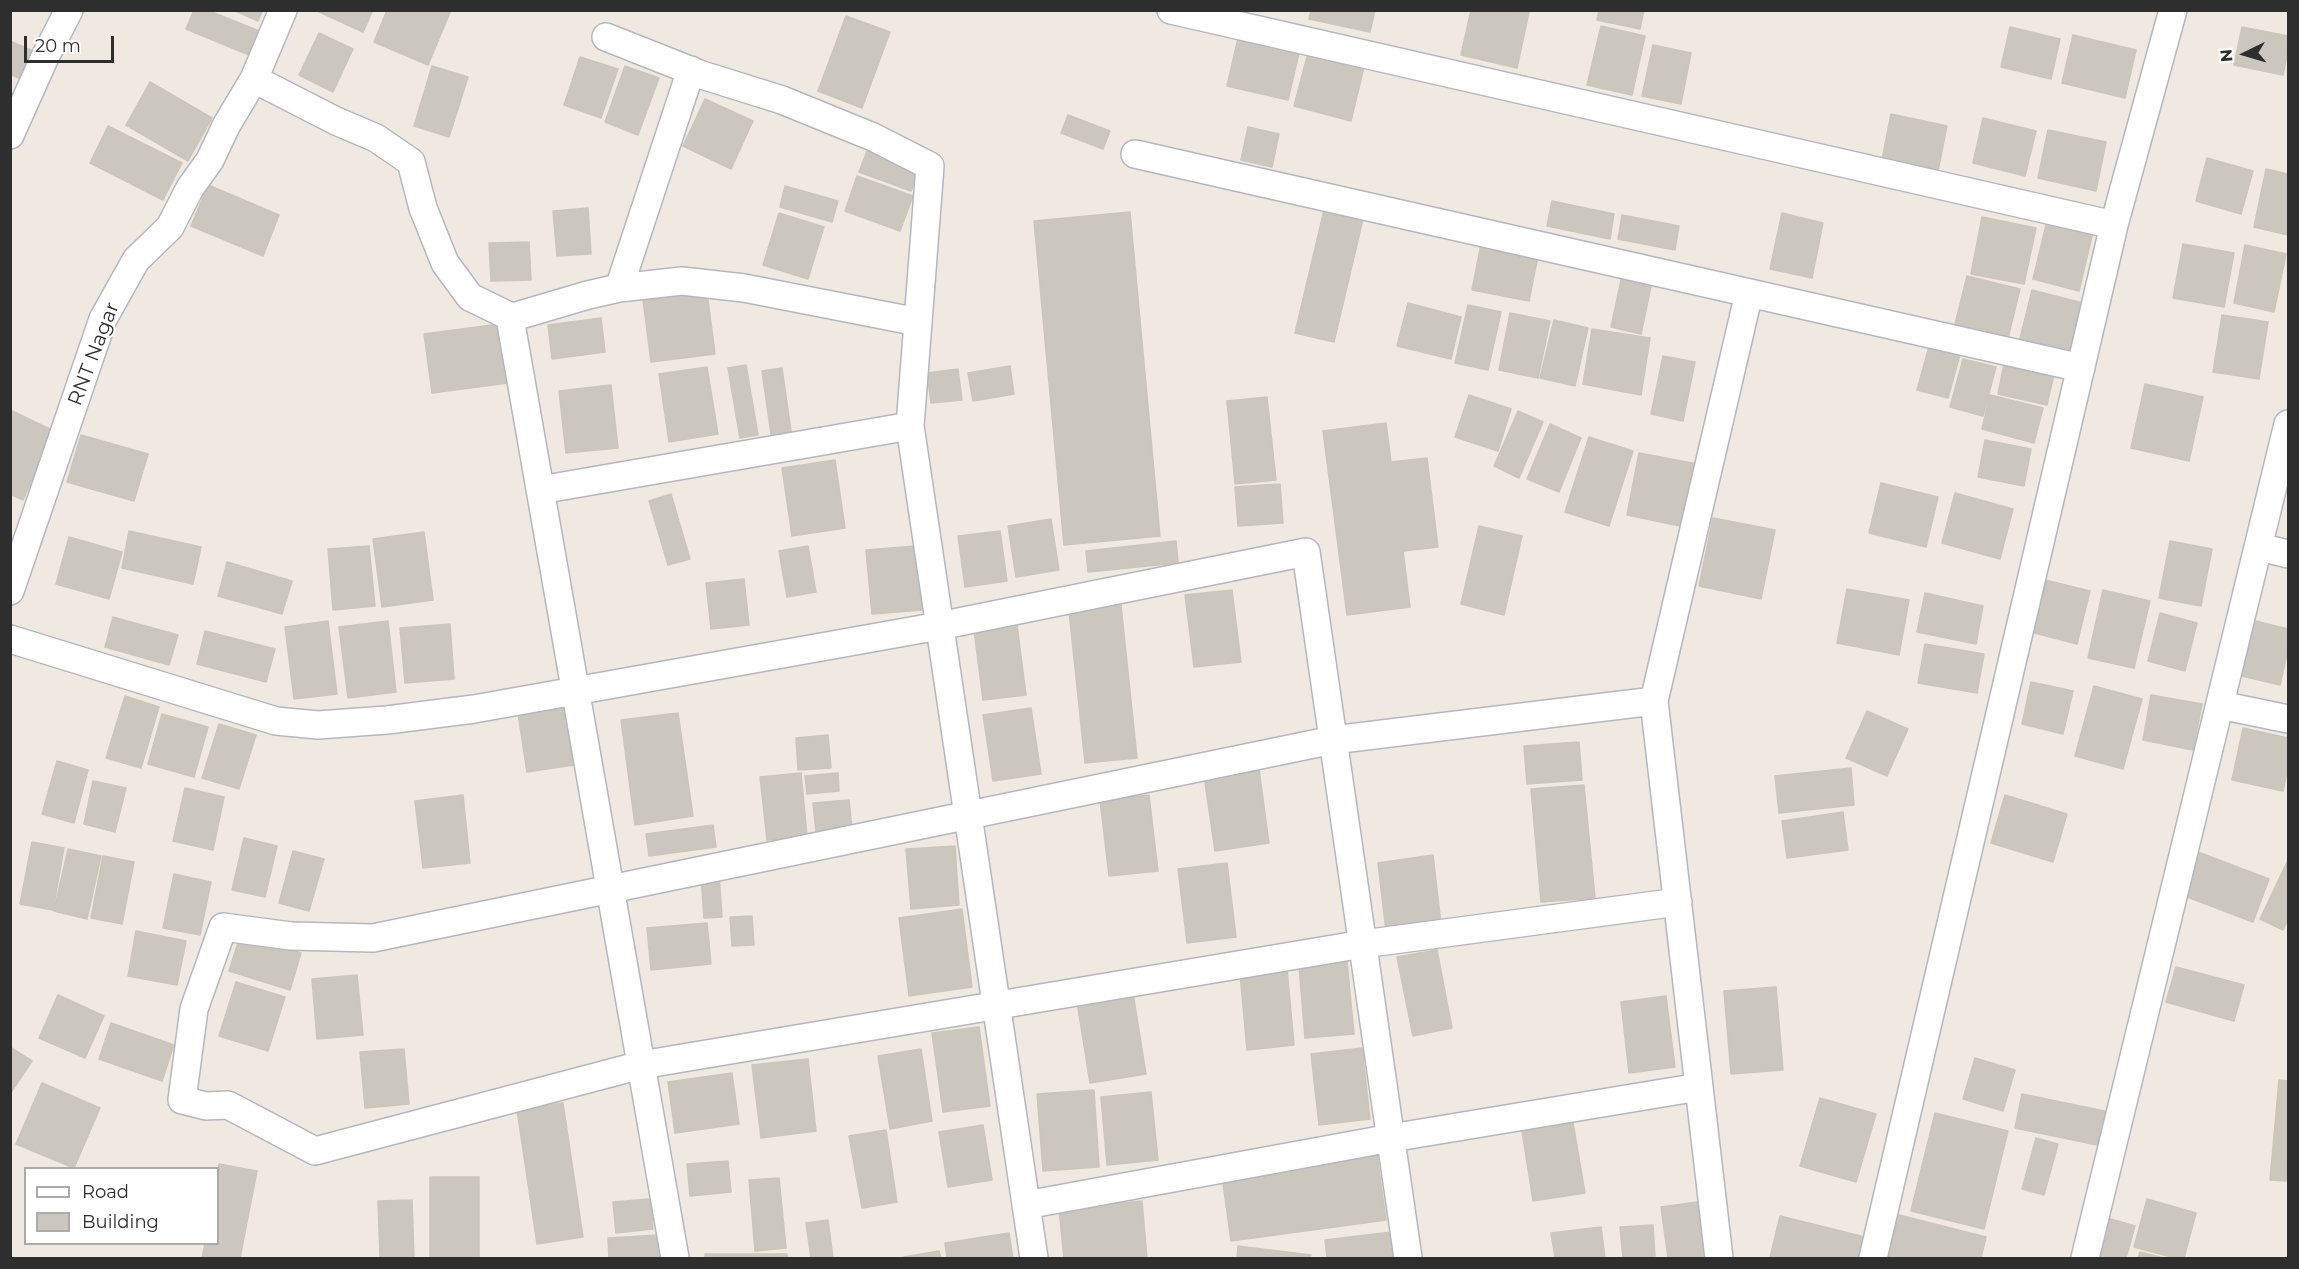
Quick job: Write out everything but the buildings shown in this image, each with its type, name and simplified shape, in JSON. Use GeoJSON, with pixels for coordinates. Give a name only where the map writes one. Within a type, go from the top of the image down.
{"type":"FeatureCollection","features":[{"type":"Feature","properties":{"kind":"street"},"geometry":{"type":"LineString","coordinates":[[10,135],[69,10]]}},
{"type":"Feature","properties":{"kind":"street","name":"RNT Nagar"},"geometry":{"type":"LineString","coordinates":[[10,591],[103,319],[136,260],[170,227],[190,188],[210,160],[226,126],[254,79],[283,10]]}},
{"type":"Feature","properties":{"kind":"street"},"geometry":{"type":"LineString","coordinates":[[1171,10],[2114,225]]}},
{"type":"Feature","properties":{"kind":"street"},"geometry":{"type":"LineString","coordinates":[[1873,1258],[2114,225],[2173,10]]}},
{"type":"Feature","properties":{"kind":"street"},"geometry":{"type":"LineString","coordinates":[[606,37],[691,70],[782,100],[873,138],[930,165],[910,426],[1034,1258]]}},
{"type":"Feature","properties":{"kind":"street"},"geometry":{"type":"LineString","coordinates":[[619,288],[691,70]]}},
{"type":"Feature","properties":{"kind":"street"},"geometry":{"type":"LineString","coordinates":[[254,79],[336,121],[376,138],[411,162],[423,208],[445,263],[470,297],[510,318],[675,1258]]}},
{"type":"Feature","properties":{"kind":"street"},"geometry":{"type":"LineString","coordinates":[[1135,154],[2081,368]]}},
{"type":"Feature","properties":{"kind":"street"},"geometry":{"type":"LineString","coordinates":[[510,318],[619,288],[682,281],[734,287],[918,322]]}},
{"type":"Feature","properties":{"kind":"street"},"geometry":{"type":"LineString","coordinates":[[1719,1258],[1654,701],[1749,293]]}},
{"type":"Feature","properties":{"kind":"street"},"geometry":{"type":"LineString","coordinates":[[2085,1258],[2289,424]]}},
{"type":"Feature","properties":{"kind":"street"},"geometry":{"type":"LineString","coordinates":[[540,490],[910,426]]}},
{"type":"Feature","properties":{"kind":"street"},"geometry":{"type":"LineString","coordinates":[[2259,547],[2289,554]]}},
{"type":"Feature","properties":{"kind":"street"},"geometry":{"type":"LineString","coordinates":[[10,639],[276,721],[318,725],[398,719],[575,692],[939,626],[1306,552],[1408,1258]]}},
{"type":"Feature","properties":{"kind":"street"},"geometry":{"type":"LineString","coordinates":[[1654,701],[1334,740],[373,938],[291,936],[223,927],[194,1009],[182,1100],[206,1106],[228,1106],[315,1151],[641,1065],[1363,944],[1678,902]]}},
{"type":"Feature","properties":{"kind":"street"},"geometry":{"type":"LineString","coordinates":[[2220,705],[2289,719]]}},
{"type":"Feature","properties":{"kind":"street"},"geometry":{"type":"LineString","coordinates":[[1026,1205],[1391,1138],[1699,1087]]}}]}
